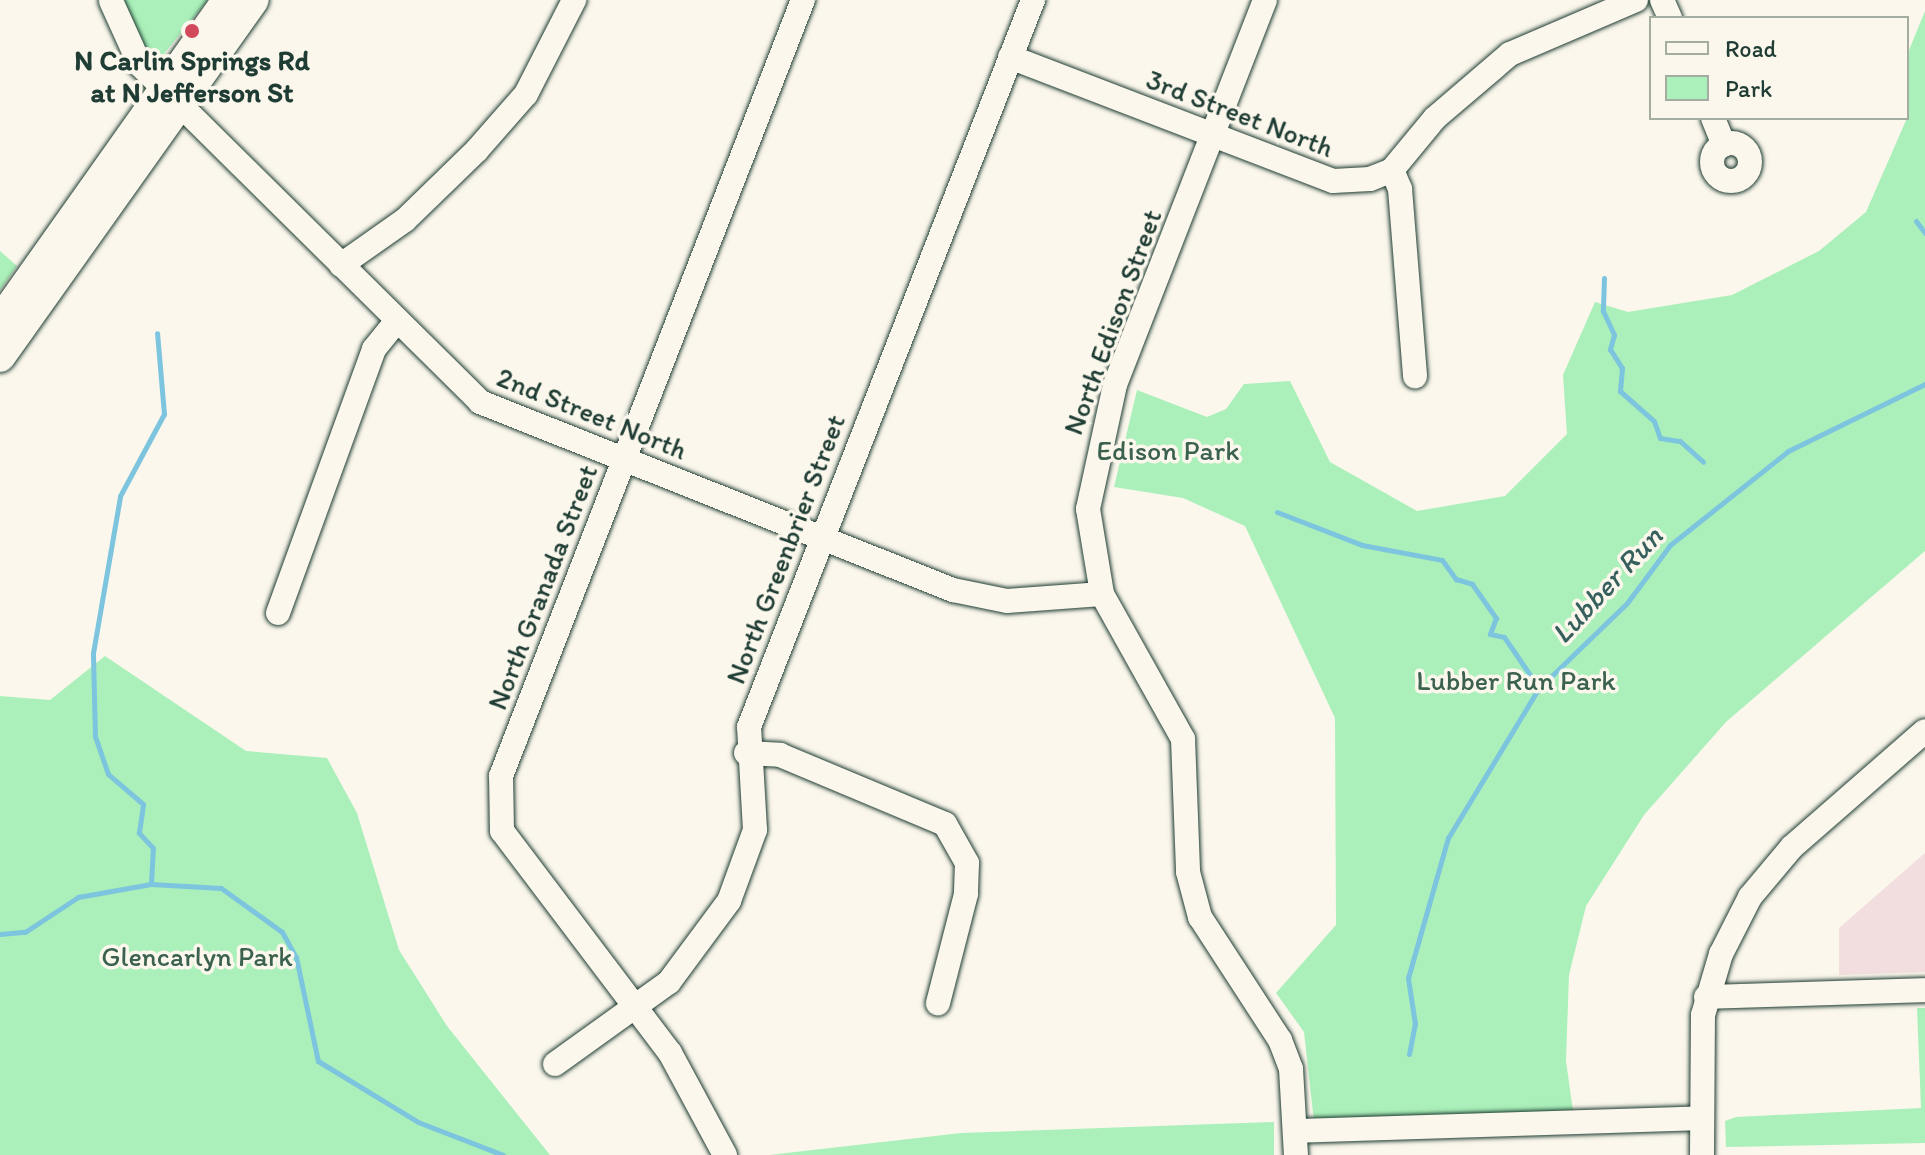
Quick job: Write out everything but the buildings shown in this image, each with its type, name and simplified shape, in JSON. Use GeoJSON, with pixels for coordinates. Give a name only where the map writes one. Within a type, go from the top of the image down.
{"type":"FeatureCollection","features":[{"type":"Feature","properties":{"kind":"main road"},"geometry":{"type":"LineString","coordinates":[[0,357],[173,96],[227,0]]}},
{"type":"Feature","properties":{"kind":"main road"},"geometry":{"type":"LineString","coordinates":[[0,321],[173,96],[254,0]]}},
{"type":"Feature","properties":{"kind":"street"},"geometry":{"type":"LineString","coordinates":[[341,265],[405,220],[477,150],[526,94],[574,0]]}},
{"type":"Feature","properties":{"kind":"street","name":"North Granada Street"},"geometry":{"type":"LineString","coordinates":[[725,1155],[670,1053],[502,831],[501,776],[803,0]]}},
{"type":"Feature","properties":{"kind":"street","name":"North Greenbrier Street"},"geometry":{"type":"LineString","coordinates":[[555,1064],[636,1010],[702,946],[729,901],[755,830],[746,753],[749,727],[819,537],[1033,0]]}},
{"type":"Feature","properties":{"kind":"street","name":"North Edison Street"},"geometry":{"type":"LineString","coordinates":[[1265,0],[1098,442],[1088,509],[1102,594],[1174,714],[1188,768],[1193,894],[1210,940],[1280,1040],[1296,1143]]}},
{"type":"Feature","properties":{"kind":"street"},"geometry":{"type":"LineString","coordinates":[[1415,376],[1400,189],[1392,170],[1435,118],[1510,54],[1636,0]]}},
{"type":"Feature","properties":{"kind":"street","name":"2nd Street North"},"geometry":{"type":"LineString","coordinates":[[111,1],[140,65],[341,265],[394,324],[480,402],[953,590],[1007,601],[1102,594]]}},
{"type":"Feature","properties":{"kind":"street","name":"3rd Street North"},"geometry":{"type":"LineString","coordinates":[[1010,57],[1333,181],[1392,170]]}},
{"type":"Feature","properties":{"kind":"street"},"geometry":{"type":"LineString","coordinates":[[1714,120],[1724,145]]}},
{"type":"Feature","properties":{"kind":"street"},"geometry":{"type":"LineString","coordinates":[[278,613],[374,349],[394,324]]}},
{"type":"Feature","properties":{"kind":"street"},"geometry":{"type":"LineString","coordinates":[[1702,1155],[1706,997],[1750,897],[1792,847],[1925,731]]}},
{"type":"Feature","properties":{"kind":"street"},"geometry":{"type":"LineString","coordinates":[[746,753],[780,755],[945,824],[967,863],[966,894],[938,1003]]}},
{"type":"Feature","properties":{"kind":"street"},"geometry":{"type":"LineString","coordinates":[[1706,997],[1925,990]]}},
{"type":"Feature","properties":{"kind":"street"},"geometry":{"type":"LineString","coordinates":[[1296,1143],[1701,1118]]}},
{"type":"Feature","properties":{"kind":"shaded area"},"geometry":{"type":"Polygon","coordinates":[[[1925,853],[1925,972],[1839,975],[1839,928],[1925,853]]]}},
{"type":"Feature","properties":{"kind":"green space"},"geometry":{"type":"Polygon","coordinates":[[[124,0],[208,0],[163,55],[142,45],[124,0]]]}},
{"type":"Feature","properties":{"kind":"green space","name":"Lubber Run Park"},"geometry":{"type":"Polygon","coordinates":[[[1925,11],[1925,551],[1726,722],[1644,815],[1586,906],[1569,975],[1566,1061],[1573,1111],[1314,1122],[1304,1032],[1276,993],[1336,925],[1335,718],[1245,526],[1183,498],[1114,487],[1137,390],[1207,417],[1226,409],[1244,384],[1290,381],[1330,462],[1417,511],[1505,496],[1567,434],[1563,375],[1595,302],[1628,312],[1732,295],[1819,251],[1866,212],[1906,120],[1909,120],[1909,50],[1925,11]]]}},
{"type":"Feature","properties":{"kind":"green space"},"geometry":{"type":"Polygon","coordinates":[[[0,251],[17,266],[0,290],[0,251]]]}},
{"type":"Feature","properties":{"kind":"green space","name":"Glencarlyn Park"},"geometry":{"type":"Polygon","coordinates":[[[105,656],[246,751],[327,758],[357,813],[399,950],[447,1026],[550,1155],[0,1155],[0,696],[50,700],[105,656]]]}},
{"type":"Feature","properties":{"kind":"green space"},"geometry":{"type":"Polygon","coordinates":[[[1917,1008],[1925,1008],[1925,1143],[1726,1147],[1725,1121],[1736,1117],[1921,1108],[1917,1008]]]}},
{"type":"Feature","properties":{"kind":"green space"},"geometry":{"type":"Polygon","coordinates":[[[1274,1122],[1274,1155],[769,1155],[961,1133],[1274,1122]]]}},
{"type":"Feature","properties":{"kind":"waterway"},"geometry":{"type":"LineString","coordinates":[[1916,221],[1925,233]]}},
{"type":"Feature","properties":{"kind":"waterway"},"geometry":{"type":"LineString","coordinates":[[1604,278],[1603,311],[1614,335],[1610,349],[1622,368],[1620,391],[1654,421],[1660,438],[1680,441],[1703,462]]}},
{"type":"Feature","properties":{"kind":"waterway"},"geometry":{"type":"LineString","coordinates":[[151,884],[153,848],[139,833],[143,804],[108,774],[95,737],[93,653],[120,496],[164,414],[157,333]]}},
{"type":"Feature","properties":{"kind":"waterway","name":"Lubber Run"},"geometry":{"type":"LineString","coordinates":[[1409,1054],[1415,1024],[1408,978],[1448,838],[1539,688],[1627,603],[1670,545],[1788,451],[1925,384]]}},
{"type":"Feature","properties":{"kind":"waterway"},"geometry":{"type":"LineString","coordinates":[[1277,512],[1362,545],[1442,560],[1456,579],[1472,584],[1496,618],[1490,634],[1504,637],[1539,688]]}},
{"type":"Feature","properties":{"kind":"waterway"},"geometry":{"type":"LineString","coordinates":[[0,934],[25,932],[78,897],[151,884],[221,888],[282,932],[296,957],[318,1061],[418,1122],[503,1155]]}},
{"type":"Feature","properties":{"kind":"place","name":"N Carlin Springs Rd at N Jefferson St"},"geometry":{"type":"Point","coordinates":[192,31]}},
{"type":"Feature","properties":{"kind":"park label","name":"Edison Park"},"geometry":{"type":"Point","coordinates":[1168,450]}}]}
